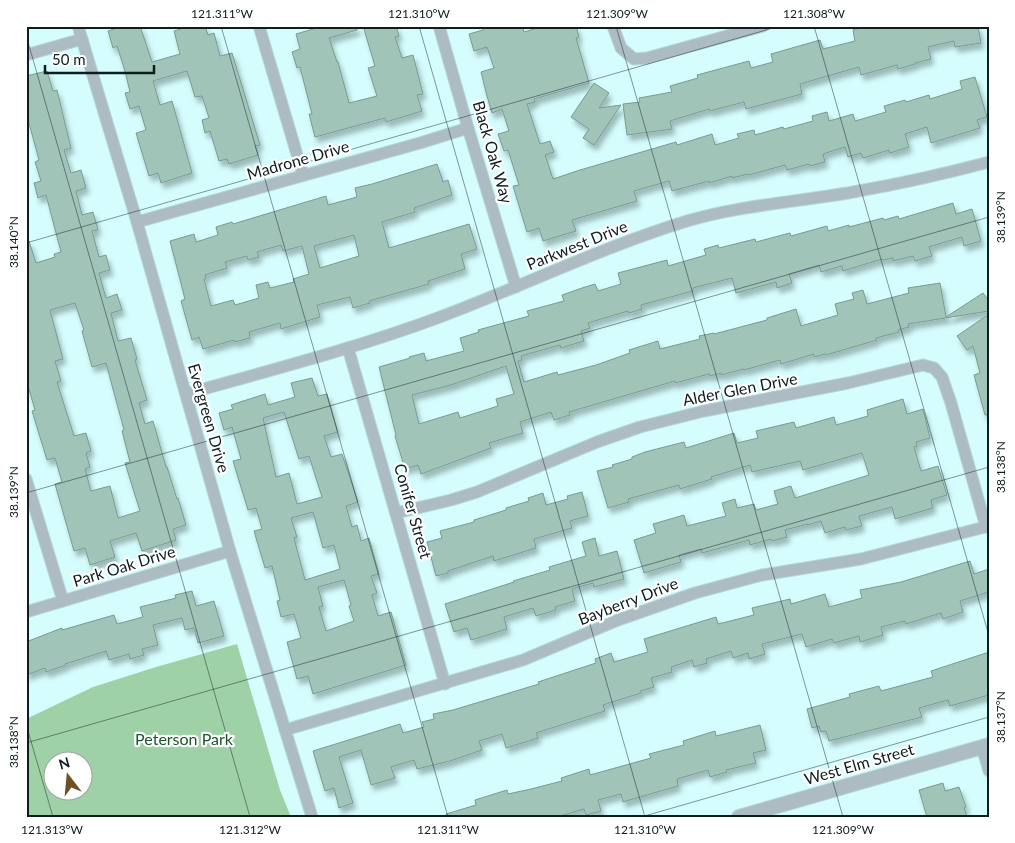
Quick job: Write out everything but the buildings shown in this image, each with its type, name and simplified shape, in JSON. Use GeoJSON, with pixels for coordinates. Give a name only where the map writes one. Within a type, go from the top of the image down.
{"type":"FeatureCollection","features":[{"type":"Feature","properties":{"kind":"street","name":"Evergreen Drive"},"geometry":{"type":"LineString","coordinates":[[78,26],[137,222],[230,550],[259,639],[312,817]]}},
{"type":"Feature","properties":{"kind":"street"},"geometry":{"type":"LineString","coordinates":[[259,26],[303,175]]}},
{"type":"Feature","properties":{"kind":"street","name":"Black Oak Way"},"geometry":{"type":"LineString","coordinates":[[440,26],[468,128],[516,287]]}},
{"type":"Feature","properties":{"kind":"street"},"geometry":{"type":"LineString","coordinates":[[613,26],[621,48],[634,59],[648,58],[763,26]]}},
{"type":"Feature","properties":{"kind":"street"},"geometry":{"type":"LineString","coordinates":[[26,55],[82,39]]}},
{"type":"Feature","properties":{"kind":"street","name":"Madrone Drive"},"geometry":{"type":"LineString","coordinates":[[137,222],[468,128]]}},
{"type":"Feature","properties":{"kind":"street","name":"Parkwest Drive"},"geometry":{"type":"LineString","coordinates":[[186,394],[348,348],[438,318],[598,252],[688,221],[728,211],[853,192],[989,162]]}},
{"type":"Feature","properties":{"kind":"street","name":"Conifer Street"},"geometry":{"type":"LineString","coordinates":[[348,348],[445,684]]}},
{"type":"Feature","properties":{"kind":"street","name":"Alder Glen Drive"},"geometry":{"type":"LineString","coordinates":[[396,513],[477,492],[597,442],[640,427],[704,411],[848,384],[923,365],[934,368],[942,377],[987,527]]}},
{"type":"Feature","properties":{"kind":"street"},"geometry":{"type":"LineString","coordinates":[[26,479],[63,601]]}},
{"type":"Feature","properties":{"kind":"street","name":"Bayberry Drive"},"geometry":{"type":"LineString","coordinates":[[285,730],[523,660],[618,620],[695,593],[762,575],[861,559],[987,527]]}},
{"type":"Feature","properties":{"kind":"street","name":"Park Oak Drive"},"geometry":{"type":"LineString","coordinates":[[26,612],[230,550]]}},
{"type":"Feature","properties":{"kind":"street"},"geometry":{"type":"LineString","coordinates":[[986,746],[989,772]]}},
{"type":"Feature","properties":{"kind":"street","name":"West Elm Street"},"geometry":{"type":"LineString","coordinates":[[740,817],[986,746]]}},
{"type":"Feature","properties":{"kind":"green space","name":"Peterson Park"},"geometry":{"type":"Polygon","coordinates":[[[237,644],[280,790],[291,817],[26,817],[26,719],[93,687],[237,644]]]}}]}
